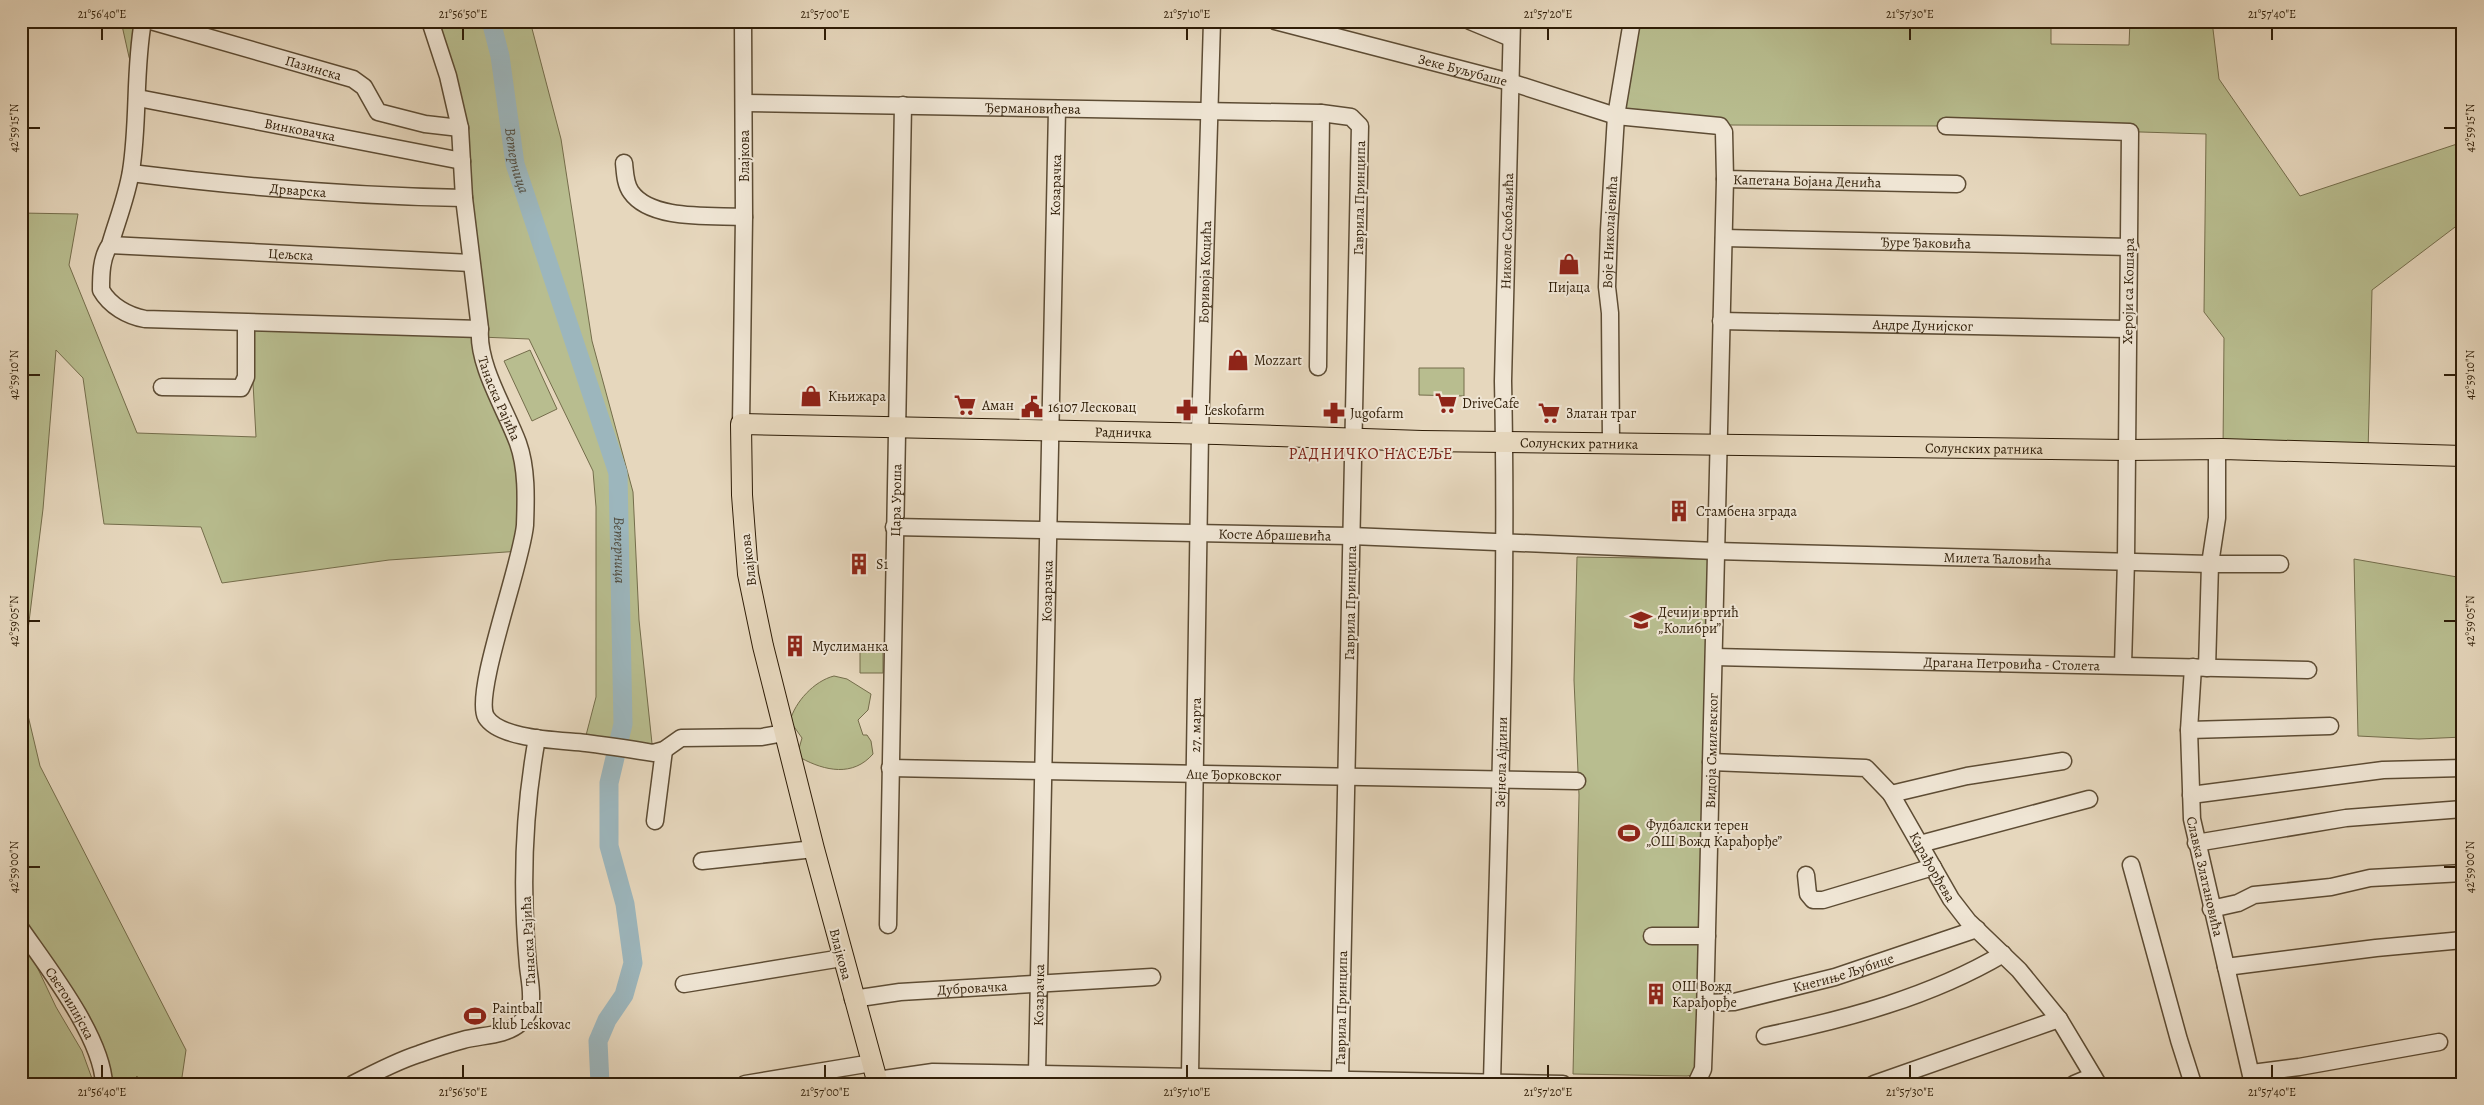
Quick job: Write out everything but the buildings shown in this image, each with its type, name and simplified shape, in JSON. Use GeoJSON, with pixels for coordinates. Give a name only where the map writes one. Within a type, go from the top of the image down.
{"type":"FeatureCollection","features":[{"type":"Feature","properties":{"kind":"main road","name":"Радничка"},"geometry":{"type":"LineString","coordinates":[[741,424],[1354,437],[1422,441],[1504,441]]}},
{"type":"Feature","properties":{"kind":"main road","name":"Влајкова"},"geometry":{"type":"LineString","coordinates":[[741,424],[742,495],[748,574],[784,733],[842,958],[875,1076]]}},
{"type":"Feature","properties":{"kind":"main road","name":"Солунских ратника"},"geometry":{"type":"LineString","coordinates":[[1504,441],[2127,450],[2218,449],[2463,456]]}},
{"type":"Feature","properties":{"kind":"street"},"geometry":{"type":"LineString","coordinates":[[143,21],[136,77],[138,98],[131,173],[110,246],[105,252],[101,290],[114,305],[126,313],[145,319],[480,329]]}},
{"type":"Feature","properties":{"kind":"street","name":"Пазинска"},"geometry":{"type":"LineString","coordinates":[[151,21],[353,79],[364,87],[378,112],[425,124],[460,128]]}},
{"type":"Feature","properties":{"kind":"street","name":"Танаска Рајића"},"geometry":{"type":"LineString","coordinates":[[430,21],[448,76],[460,128],[464,198],[480,337],[490,379],[522,456],[525,492],[525,526],[521,551],[486,682],[483,708],[492,724],[537,738],[659,751]]}},
{"type":"Feature","properties":{"kind":"street","name":"Влајкова"},"geometry":{"type":"LineString","coordinates":[[741,424],[744,217],[743,21]]}},
{"type":"Feature","properties":{"kind":"street"},"geometry":{"type":"LineString","coordinates":[[1209,111],[1212,21]]}},
{"type":"Feature","properties":{"kind":"street","name":"Зеке Буљубаше"},"geometry":{"type":"LineString","coordinates":[[1274,21],[1309,26],[1510,82],[1616,116]]}},
{"type":"Feature","properties":{"kind":"street"},"geometry":{"type":"LineString","coordinates":[[1470,21],[1511,38]]}},
{"type":"Feature","properties":{"kind":"street","name":"Николе Скобаљића"},"geometry":{"type":"LineString","coordinates":[[1504,441],[1503,381],[1512,21]]}},
{"type":"Feature","properties":{"kind":"street","name":"Воје Николајевића"},"geometry":{"type":"LineString","coordinates":[[1611,443],[1610,312],[1607,287],[1616,116],[1632,21]]}},
{"type":"Feature","properties":{"kind":"street","name":"Винковачка"},"geometry":{"type":"LineString","coordinates":[[138,98],[462,161]]}},
{"type":"Feature","properties":{"kind":"street","name":"Ђермановићева"},"geometry":{"type":"LineString","coordinates":[[744,103],[1321,113],[1351,117],[1360,126]]}},
{"type":"Feature","properties":{"kind":"street","name":"Цара Уроша"},"geometry":{"type":"LineString","coordinates":[[888,925],[894,527],[904,105]]}},
{"type":"Feature","properties":{"kind":"street","name":"Козарачка"},"geometry":{"type":"LineString","coordinates":[[1036,1073],[1057,109]]}},
{"type":"Feature","properties":{"kind":"street","name":"Боривоја Коцића"},"geometry":{"type":"LineString","coordinates":[[1200,434],[1209,111]]}},
{"type":"Feature","properties":{"kind":"street"},"geometry":{"type":"LineString","coordinates":[[1318,368],[1321,113]]}},
{"type":"Feature","properties":{"kind":"street","name":"Капетана Бојана Денића"},"geometry":{"type":"LineString","coordinates":[[1616,116],[1720,126],[1724,132],[1725,179],[1957,184]]}},
{"type":"Feature","properties":{"kind":"street","name":"Гаврила Принципа"},"geometry":{"type":"LineString","coordinates":[[1340,1079],[1360,126]]}},
{"type":"Feature","properties":{"kind":"street","name":"Хероји са Кошара"},"geometry":{"type":"LineString","coordinates":[[1946,126],[2130,132],[2126,560],[2123,665]]}},
{"type":"Feature","properties":{"kind":"street"},"geometry":{"type":"LineString","coordinates":[[624,163],[626,179],[631,193],[652,209],[676,213],[744,217]]}},
{"type":"Feature","properties":{"kind":"street","name":"Дрварска"},"geometry":{"type":"LineString","coordinates":[[131,173],[306,192],[464,198]]}},
{"type":"Feature","properties":{"kind":"street"},"geometry":{"type":"LineString","coordinates":[[1718,445],[1725,179]]}},
{"type":"Feature","properties":{"kind":"street","name":"Ђуре Ђаковића"},"geometry":{"type":"LineString","coordinates":[[1724,238],[2130,246]]}},
{"type":"Feature","properties":{"kind":"street","name":"Цељска"},"geometry":{"type":"LineString","coordinates":[[110,246],[471,262]]}},
{"type":"Feature","properties":{"kind":"street","name":"Андре Дунијског"},"geometry":{"type":"LineString","coordinates":[[1721,321],[2127,329]]}},
{"type":"Feature","properties":{"kind":"street"},"geometry":{"type":"LineString","coordinates":[[162,387],[240,388],[246,377],[246,323]]}},
{"type":"Feature","properties":{"kind":"street","name":"27. марта"},"geometry":{"type":"LineString","coordinates":[[1190,1076],[1200,535],[1200,434]]}},
{"type":"Feature","properties":{"kind":"street","name":"Зејнела Ајдини"},"geometry":{"type":"LineString","coordinates":[[1492,1082],[1500,779],[1504,441]]}},
{"type":"Feature","properties":{"kind":"street","name":"Видоја Смилевског"},"geometry":{"type":"LineString","coordinates":[[1696,1084],[1704,1069],[1718,445]]}},
{"type":"Feature","properties":{"kind":"street","name":"Славка Златановића"},"geometry":{"type":"LineString","coordinates":[[2218,449],[2217,518],[2210,564],[2200,667],[2189,730],[2191,795],[2196,843],[2252,1078]]}},
{"type":"Feature","properties":{"kind":"street","name":"Косте Абрашевића"},"geometry":{"type":"LineString","coordinates":[[894,527],[1200,535],[1351,536],[1716,551]]}},
{"type":"Feature","properties":{"kind":"street","name":"Милета Ћаловића"},"geometry":{"type":"LineString","coordinates":[[1716,551],[2126,560],[2210,564],[2280,564]]}},
{"type":"Feature","properties":{"kind":"street","name":"Драгана Петровића - Столета"},"geometry":{"type":"LineString","coordinates":[[1714,657],[2308,670]]}},
{"type":"Feature","properties":{"kind":"street"},"geometry":{"type":"LineString","coordinates":[[2189,730],[2330,726]]}},
{"type":"Feature","properties":{"kind":"street"},"geometry":{"type":"LineString","coordinates":[[656,821],[659,751],[681,738],[762,737],[784,733]]}},
{"type":"Feature","properties":{"kind":"street","name":"Танаска Рајића"},"geometry":{"type":"LineString","coordinates":[[353,1084],[416,1055],[462,1040],[509,1030],[527,1016],[531,1008],[531,995],[527,955],[524,833],[529,778],[537,738]]}},
{"type":"Feature","properties":{"kind":"street"},"geometry":{"type":"LineString","coordinates":[[1891,794],[1967,776],[2063,761]]}},
{"type":"Feature","properties":{"kind":"street","name":"Карађорђева"},"geometry":{"type":"LineString","coordinates":[[1711,762],[1866,768],[1891,794],[1951,900],[1977,929],[2019,970],[2059,1019],[2095,1080]]}},
{"type":"Feature","properties":{"kind":"street","name":"Аце Ђорковског"},"geometry":{"type":"LineString","coordinates":[[890,768],[1578,781]]}},
{"type":"Feature","properties":{"kind":"street"},"geometry":{"type":"LineString","coordinates":[[2191,795],[2383,770],[2463,768]]}},
{"type":"Feature","properties":{"kind":"street"},"geometry":{"type":"LineString","coordinates":[[1920,844],[2089,799]]}},
{"type":"Feature","properties":{"kind":"street"},"geometry":{"type":"LineString","coordinates":[[2196,843],[2346,818],[2463,810]]}},
{"type":"Feature","properties":{"kind":"street"},"geometry":{"type":"LineString","coordinates":[[702,861],[814,849]]}},
{"type":"Feature","properties":{"kind":"street"},"geometry":{"type":"LineString","coordinates":[[2131,865],[2178,1040],[2193,1084]]}},
{"type":"Feature","properties":{"kind":"street"},"geometry":{"type":"LineString","coordinates":[[1806,875],[1808,894],[1814,900],[1823,900],[1933,867]]}},
{"type":"Feature","properties":{"kind":"street"},"geometry":{"type":"LineString","coordinates":[[2212,909],[2238,903],[2254,895],[2331,887],[2370,878],[2463,872]]}},
{"type":"Feature","properties":{"kind":"street","name":"Светоилијска"},"geometry":{"type":"LineString","coordinates":[[21,929],[89,1035],[97,1055],[104,1084]]}},
{"type":"Feature","properties":{"kind":"street","name":"Кнегиње Љубице"},"geometry":{"type":"LineString","coordinates":[[1706,1003],[1734,1002],[1835,977],[1977,929]]}},
{"type":"Feature","properties":{"kind":"street"},"geometry":{"type":"LineString","coordinates":[[1652,936],[1707,936]]}},
{"type":"Feature","properties":{"kind":"street"},"geometry":{"type":"LineString","coordinates":[[2226,967],[2376,948],[2463,940]]}},
{"type":"Feature","properties":{"kind":"street"},"geometry":{"type":"LineString","coordinates":[[1765,1036],[1811,1026],[1916,994],[1953,981],[2003,954]]}},
{"type":"Feature","properties":{"kind":"street"},"geometry":{"type":"LineString","coordinates":[[684,984],[842,958]]}},
{"type":"Feature","properties":{"kind":"street","name":"Дубровачка"},"geometry":{"type":"LineString","coordinates":[[853,999],[900,992],[1152,977]]}},
{"type":"Feature","properties":{"kind":"street"},"geometry":{"type":"LineString","coordinates":[[1874,1084],[2059,1019]]}},
{"type":"Feature","properties":{"kind":"street"},"geometry":{"type":"LineString","coordinates":[[2252,1078],[2299,1067],[2439,1042]]}},
{"type":"Feature","properties":{"kind":"street"},"geometry":{"type":"LineString","coordinates":[[745,1084],[933,1072],[1563,1084]]}},
{"type":"Feature","properties":{"kind":"street"},"geometry":{"type":"LineString","coordinates":[[2074,1084],[2095,1080]]}},
{"type":"Feature","properties":{"kind":"green space"},"geometry":{"type":"Polygon","coordinates":[[[121,21],[143,21],[136,77],[129,57],[121,21]]]}},
{"type":"Feature","properties":{"kind":"green space"},"geometry":{"type":"Polygon","coordinates":[[[430,21],[530,21],[561,139],[592,341],[633,492],[639,620],[653,753],[584,743],[596,697],[596,507],[593,471],[529,339],[480,337],[517,442],[521,551],[389,560],[222,583],[201,527],[104,524],[83,378],[56,350],[43,509],[21,686],[21,213],[78,214],[69,265],[137,433],[256,437],[250,329],[479,337],[460,128],[430,21]]]}},
{"type":"Feature","properties":{"kind":"green space"},"geometry":{"type":"Polygon","coordinates":[[[1635,21],[2051,21],[2051,44],[2129,45],[2130,21],[2212,21],[2219,79],[2300,196],[2463,142],[2463,221],[2372,290],[2368,453],[2223,449],[2224,338],[2204,312],[2206,134],[1946,126],[1728,125],[1616,116],[1635,21]]]}},
{"type":"Feature","properties":{"kind":"green space"},"geometry":{"type":"Polygon","coordinates":[[[530,350],[557,409],[532,421],[504,361],[530,350]]]}},
{"type":"Feature","properties":{"kind":"green space"},"geometry":{"type":"Polygon","coordinates":[[[1419,368],[1464,368],[1464,396],[1419,395],[1419,368]]]}},
{"type":"Feature","properties":{"kind":"green space"},"geometry":{"type":"Polygon","coordinates":[[[1577,557],[1708,559],[1697,1067],[1692,1075],[1573,1074],[1579,795],[1574,680],[1577,557]]]}},
{"type":"Feature","properties":{"kind":"green space"},"geometry":{"type":"Polygon","coordinates":[[[2354,559],[2463,578],[2463,737],[2419,739],[2358,736],[2354,559]]]}},
{"type":"Feature","properties":{"kind":"green space"},"geometry":{"type":"Polygon","coordinates":[[[860,649],[883,649],[883,673],[860,673],[860,649]]]}},
{"type":"Feature","properties":{"kind":"green space"},"geometry":{"type":"Polygon","coordinates":[[[834,676],[847,679],[871,694],[868,710],[858,720],[863,735],[867,735],[871,741],[873,754],[857,766],[848,769],[829,769],[801,758],[798,752],[802,738],[790,721],[796,707],[806,693],[819,682],[834,676]]]}},
{"type":"Feature","properties":{"kind":"green space"},"geometry":{"type":"Polygon","coordinates":[[[21,686],[40,766],[186,1050],[181,1084],[136,1084],[137,1076],[135,1084],[104,1084],[97,1055],[21,929],[21,686]]]}},
{"type":"Feature","properties":{"kind":"green space"},"geometry":{"type":"Polygon","coordinates":[[[21,933],[56,1007],[82,1051],[94,1084],[21,1084],[21,933]]]}},
{"type":"Feature","properties":{"kind":"waterway","name":"Ветерница"},"geometry":{"type":"LineString","coordinates":[[491,21],[500,56],[515,164],[618,473],[623,724],[609,783],[609,846],[625,904],[633,963],[624,995],[607,1020],[598,1041],[600,1084]]}},
{"type":"Feature","properties":{"kind":"place","name":"Пијаца"},"geometry":{"type":"Point","coordinates":[1569,264]}},
{"type":"Feature","properties":{"kind":"place","name":"Mozzart"},"geometry":{"type":"Point","coordinates":[1238,360]}},
{"type":"Feature","properties":{"kind":"place","name":"Књижара"},"geometry":{"type":"Point","coordinates":[811,396]}},
{"type":"Feature","properties":{"kind":"place","name":"DriveCafe"},"geometry":{"type":"Point","coordinates":[1446,403]}},
{"type":"Feature","properties":{"kind":"place","name":"Аман"},"geometry":{"type":"Point","coordinates":[965,405]}},
{"type":"Feature","properties":{"kind":"place","name":"16107 Лесковац"},"geometry":{"type":"Point","coordinates":[1032,407]}},
{"type":"Feature","properties":{"kind":"place","name":"Leskofarm"},"geometry":{"type":"Point","coordinates":[1187,410]}},
{"type":"Feature","properties":{"kind":"place","name":"Jugofarm"},"geometry":{"type":"Point","coordinates":[1334,413]}},
{"type":"Feature","properties":{"kind":"place","name":"Златан траг"},"geometry":{"type":"Point","coordinates":[1549,413]}},
{"type":"Feature","properties":{"kind":"place","name":"Стамбена зграда"},"geometry":{"type":"Point","coordinates":[1679,511]}},
{"type":"Feature","properties":{"kind":"place","name":"S1"},"geometry":{"type":"Point","coordinates":[859,564]}},
{"type":"Feature","properties":{"kind":"place","name":"Дечији вртић „Колибри”"},"geometry":{"type":"Point","coordinates":[1641,620]}},
{"type":"Feature","properties":{"kind":"place","name":"Муслиманка"},"geometry":{"type":"Point","coordinates":[795,646]}},
{"type":"Feature","properties":{"kind":"place","name":"Фудбалски терен „ОШ Вожд Карађорђе”"},"geometry":{"type":"Point","coordinates":[1629,833]}},
{"type":"Feature","properties":{"kind":"place","name":"ОШ Вожд Карађорђе"},"geometry":{"type":"Point","coordinates":[1656,994]}},
{"type":"Feature","properties":{"kind":"place","name":"Paintball klub Leskovac"},"geometry":{"type":"Point","coordinates":[475,1016]}},
{"type":"Feature","properties":{"kind":"district","name":"РАДНИЧКО НАСЕЉЕ"},"geometry":{"type":"Point","coordinates":[1371,453]}}]}
